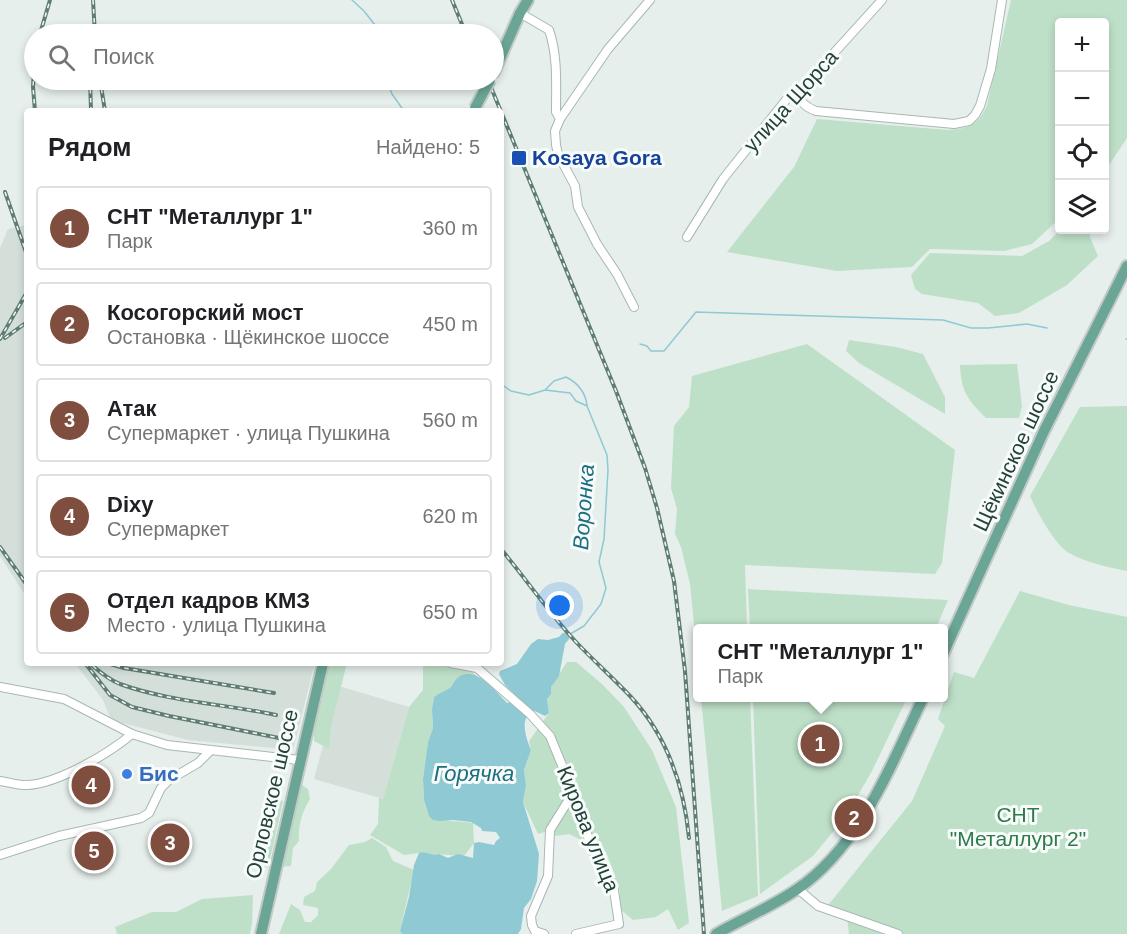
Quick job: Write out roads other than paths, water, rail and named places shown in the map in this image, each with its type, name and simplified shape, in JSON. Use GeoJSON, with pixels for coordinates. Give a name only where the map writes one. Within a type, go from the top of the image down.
{"type":"FeatureCollection","features":[{"type":"Feature","properties":{"kind":"main road"},"geometry":{"type":"LineString","coordinates":[[504,48],[528,0]]}},
{"type":"Feature","properties":{"kind":"main road"},"geometry":{"type":"LineString","coordinates":[[475,108],[485,90]]}},
{"type":"Feature","properties":{"kind":"main road","name":"Щёкинское шоссе"},"geometry":{"type":"LineString","coordinates":[[948,643],[1044,431],[1127,266]]}},
{"type":"Feature","properties":{"kind":"main road","name":"Орловское шоссе"},"geometry":{"type":"LineString","coordinates":[[261,934],[322,666]]}},
{"type":"Feature","properties":{"kind":"main road"},"geometry":{"type":"LineString","coordinates":[[718,933],[798,889],[840,848],[858,826],[879,790],[921,702]]}},
{"type":"Feature","properties":{"kind":"street"},"geometry":{"type":"LineString","coordinates":[[634,307],[578,207],[575,186],[558,154],[554,136],[560,119],[608,49],[650,0]]}},
{"type":"Feature","properties":{"kind":"street","name":"улица Щорса"},"geometry":{"type":"LineString","coordinates":[[687,237],[723,179],[790,95],[804,86],[882,0]]}},
{"type":"Feature","properties":{"kind":"street"},"geometry":{"type":"LineString","coordinates":[[795,92],[807,108],[816,111],[954,124],[969,121],[980,106],[991,69],[1002,0]]}},
{"type":"Feature","properties":{"kind":"street"},"geometry":{"type":"LineString","coordinates":[[520,13],[549,30],[554,46],[556,112],[560,119]]}},
{"type":"Feature","properties":{"kind":"street","name":"Кирова улица"},"geometry":{"type":"LineString","coordinates":[[467,666],[477,668],[530,714],[550,736],[573,793],[592,850],[613,884],[619,924],[576,934]]}},
{"type":"Feature","properties":{"kind":"street"},"geometry":{"type":"LineString","coordinates":[[0,687],[64,699],[132,734],[167,745],[299,760]]}},
{"type":"Feature","properties":{"kind":"street"},"geometry":{"type":"LineString","coordinates":[[0,781],[25,786],[48,782],[116,747],[132,734]]}},
{"type":"Feature","properties":{"kind":"street"},"geometry":{"type":"LineString","coordinates":[[0,855],[59,836],[141,818],[149,813],[161,788],[169,780],[198,762],[211,750]]}},
{"type":"Feature","properties":{"kind":"street"},"geometry":{"type":"LineString","coordinates":[[544,934],[535,931],[531,925],[531,916],[548,876],[550,830],[573,793]]}},
{"type":"Feature","properties":{"kind":"street"},"geometry":{"type":"LineString","coordinates":[[798,889],[818,906],[898,934]]}},
{"type":"Feature","properties":{"kind":"water","name":"Горячка"},"geometry":{"type":"Polygon","coordinates":[[[559,637],[565,644],[559,676],[551,687],[551,694],[547,699],[549,713],[545,716],[535,711],[526,718],[525,722],[531,750],[524,770],[526,785],[523,802],[539,854],[537,881],[531,899],[524,908],[521,929],[518,934],[403,934],[400,931],[414,865],[419,853],[439,854],[448,858],[458,854],[473,858],[474,843],[494,845],[500,838],[496,832],[482,831],[471,822],[439,821],[429,816],[424,800],[423,779],[428,742],[433,728],[434,697],[451,687],[458,677],[467,674],[486,682],[507,703],[512,702],[516,696],[505,685],[499,674],[500,671],[517,664],[531,644],[538,639],[548,640],[559,637]]]}},
{"type":"Feature","properties":{"kind":"waterway","name":"Воронка"},"geometry":{"type":"LineString","coordinates":[[352,0],[374,24]]}},
{"type":"Feature","properties":{"kind":"waterway","name":"Воронка"},"geometry":{"type":"LineString","coordinates":[[391,90],[402,108]]}},
{"type":"Feature","properties":{"kind":"waterway"},"geometry":{"type":"LineString","coordinates":[[640,344],[647,346],[651,351],[664,351],[696,312],[943,320],[971,328],[1027,324],[1047,328]]}},
{"type":"Feature","properties":{"kind":"waterway"},"geometry":{"type":"LineString","coordinates":[[546,389],[554,381],[566,377],[580,388],[587,405]]}},
{"type":"Feature","properties":{"kind":"waterway","name":"Воронка"},"geometry":{"type":"LineString","coordinates":[[504,386],[511,391],[529,395],[545,390],[570,393],[576,401],[587,406],[607,455],[604,539],[599,562],[606,588],[601,604],[584,626],[565,637]]}},
{"type":"Feature","properties":{"kind":"waterway","name":"Воронка"},"geometry":{"type":"LineString","coordinates":[[554,649],[565,637]]}},
{"type":"Feature","properties":{"kind":"railway"},"geometry":{"type":"LineString","coordinates":[[43,24],[50,0]]}},
{"type":"Feature","properties":{"kind":"railway"},"geometry":{"type":"LineString","coordinates":[[93,0],[94,24]]}},
{"type":"Feature","properties":{"kind":"railway"},"geometry":{"type":"LineString","coordinates":[[452,0],[462,24]]}},
{"type":"Feature","properties":{"kind":"railway"},"geometry":{"type":"LineString","coordinates":[[33,90],[35,108]]}},
{"type":"Feature","properties":{"kind":"railway"},"geometry":{"type":"LineString","coordinates":[[90,90],[91,108]]}},
{"type":"Feature","properties":{"kind":"railway"},"geometry":{"type":"LineString","coordinates":[[102,90],[105,108]]}},
{"type":"Feature","properties":{"kind":"railway"},"geometry":{"type":"LineString","coordinates":[[492,90],[500,108]]}},
{"type":"Feature","properties":{"kind":"railway"},"geometry":{"type":"LineString","coordinates":[[504,119],[616,391],[645,468],[657,508],[674,581],[685,671],[704,934]]}},
{"type":"Feature","properties":{"kind":"railway"},"geometry":{"type":"LineString","coordinates":[[5,192],[24,246]]}},
{"type":"Feature","properties":{"kind":"railway"},"geometry":{"type":"LineString","coordinates":[[0,339],[24,297]]}},
{"type":"Feature","properties":{"kind":"railway"},"geometry":{"type":"LineString","coordinates":[[5,338],[24,324]]}},
{"type":"Feature","properties":{"kind":"railway"},"geometry":{"type":"LineString","coordinates":[[0,547],[24,581]]}},
{"type":"Feature","properties":{"kind":"railway"},"geometry":{"type":"LineString","coordinates":[[504,553],[566,631],[631,697],[655,728],[678,781],[689,838]]}},
{"type":"Feature","properties":{"kind":"railway"},"geometry":{"type":"LineString","coordinates":[[87,666],[110,695],[132,707],[289,740]]}},
{"type":"Feature","properties":{"kind":"railway"},"geometry":{"type":"LineString","coordinates":[[93,666],[120,684],[139,690],[178,699],[276,715]]}},
{"type":"Feature","properties":{"kind":"railway"},"geometry":{"type":"LineString","coordinates":[[117,666],[274,693]]}},
{"type":"Feature","properties":{"kind":"place","name":"Kosaya Gora"},"geometry":{"type":"Point","coordinates":[519,158]}},
{"type":"Feature","properties":{"kind":"place","name":"СНТ \"Металлург 1\""},"geometry":{"type":"Point","coordinates":[820,744]}},
{"type":"Feature","properties":{"kind":"place","name":"Бис"},"geometry":{"type":"Point","coordinates":[127,774]}},
{"type":"Feature","properties":{"kind":"place","name":"Dixy"},"geometry":{"type":"Point","coordinates":[91,785]}},
{"type":"Feature","properties":{"kind":"place","name":"Косогорский мост"},"geometry":{"type":"Point","coordinates":[854,818]}},
{"type":"Feature","properties":{"kind":"place","name":"Атак"},"geometry":{"type":"Point","coordinates":[170,843]}},
{"type":"Feature","properties":{"kind":"place","name":"Отдел кадров КМЗ"},"geometry":{"type":"Point","coordinates":[94,851]}},
{"type":"Feature","properties":{"kind":"park label","name":"СНТ \"Металлург 2\""},"geometry":{"type":"Point","coordinates":[1018,827]}}]}
